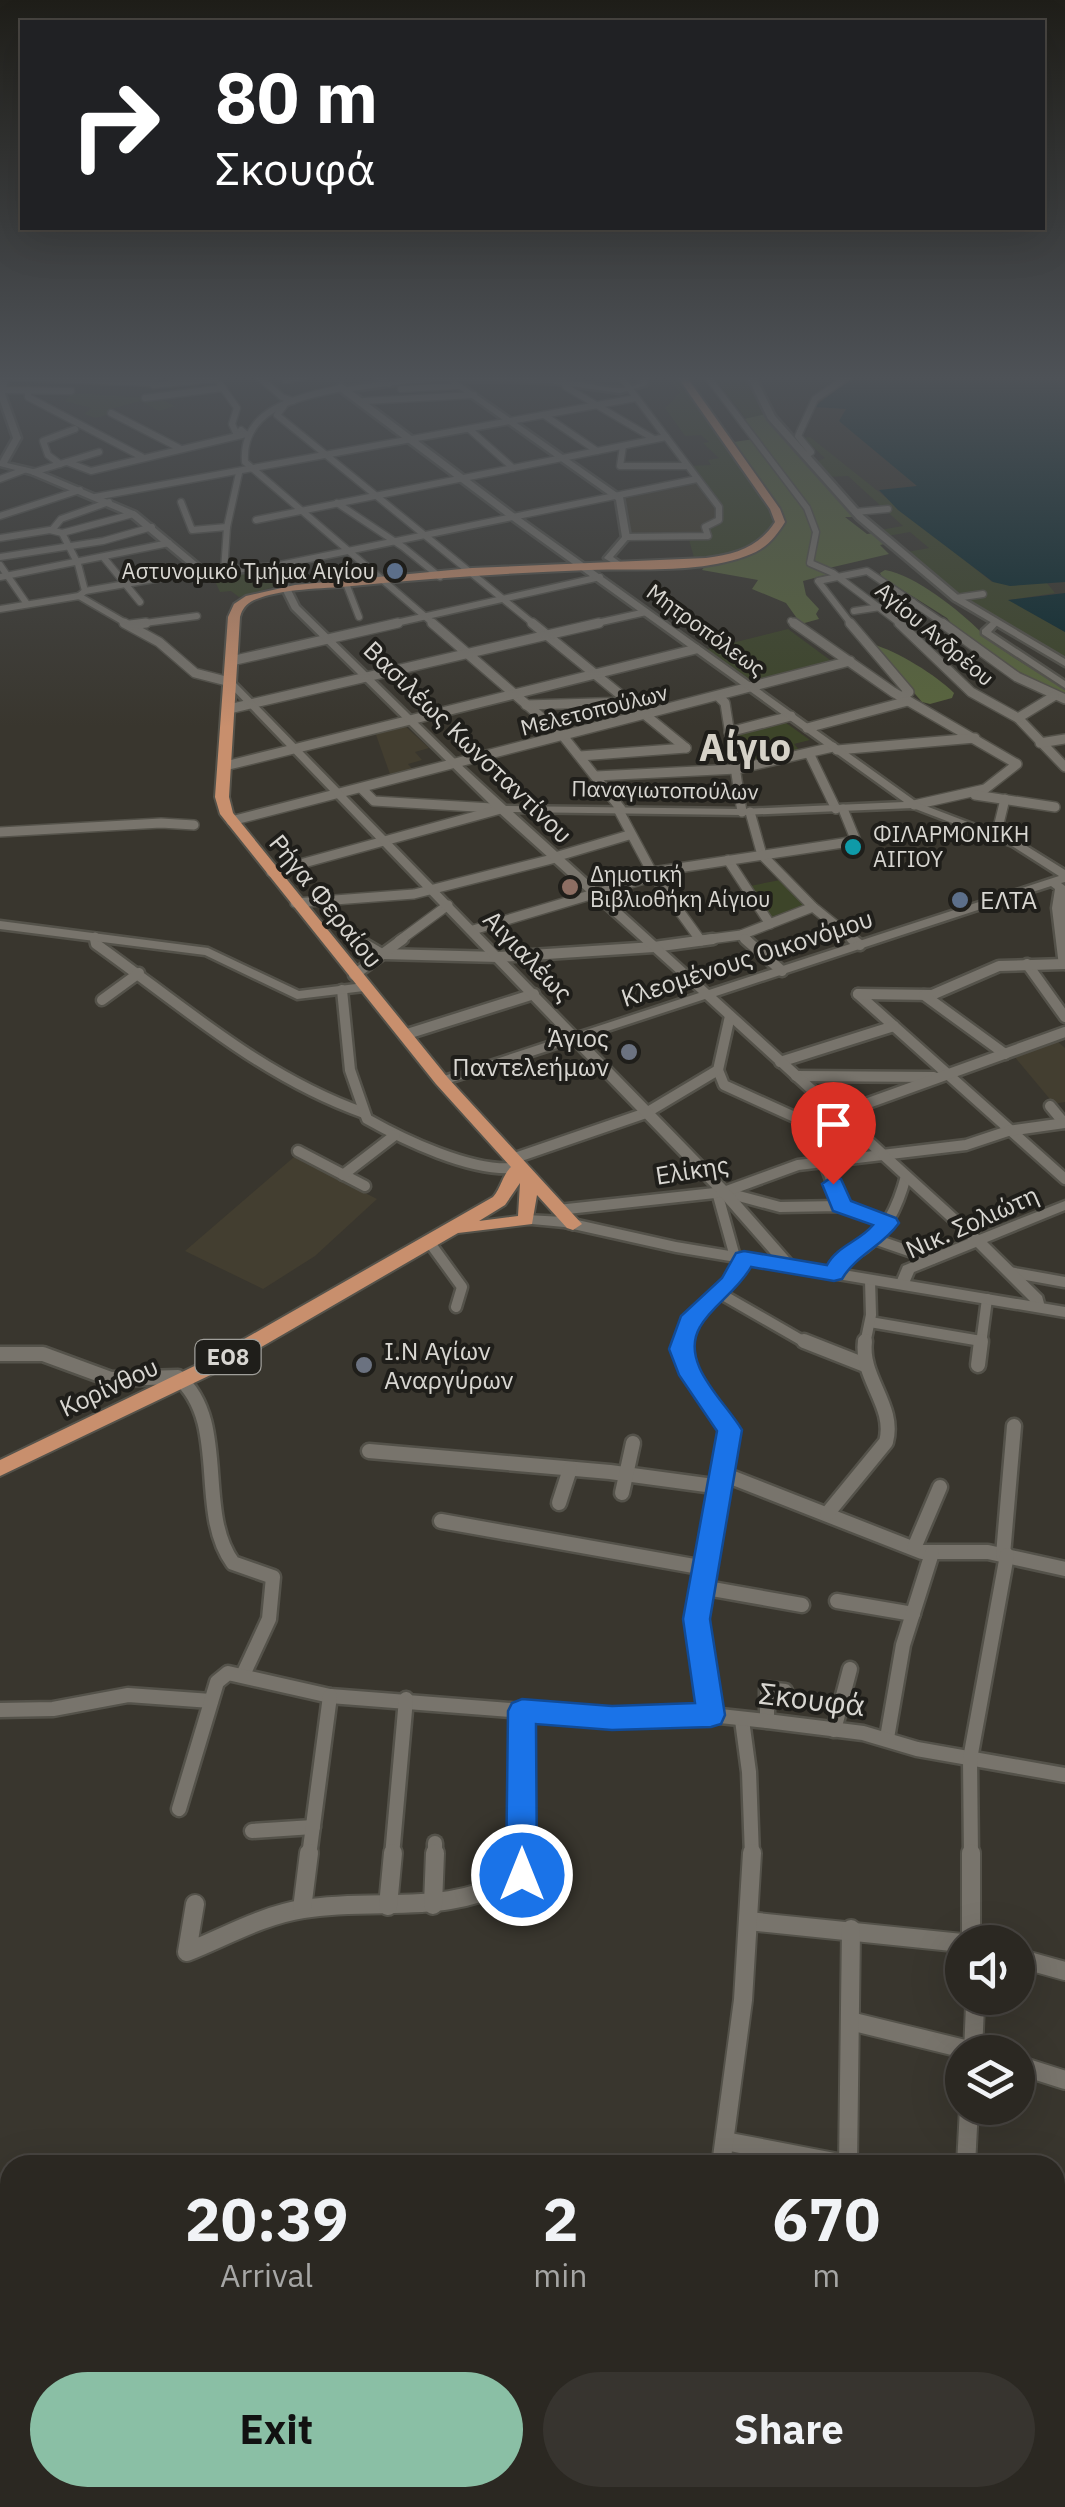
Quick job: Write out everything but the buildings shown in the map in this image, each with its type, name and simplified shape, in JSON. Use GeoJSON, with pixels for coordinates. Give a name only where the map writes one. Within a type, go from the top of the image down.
{"type":"FeatureCollection","features":[{"type":"Feature","properties":{"kind":"main road"},"geometry":{"type":"LineString","coordinates":[[286,590],[474,572],[591,570],[744,554],[770,538],[780,522],[765,493]]}},
{"type":"Feature","properties":{"kind":"main road"},"geometry":{"type":"LineString","coordinates":[[839,493],[855,512],[956,598],[1065,663]]}},
{"type":"Feature","properties":{"kind":"main road"},"geometry":{"type":"LineString","coordinates":[[286,590],[384,580]]}},
{"type":"Feature","properties":{"kind":"main road","name":"Ρήγα Φεραίου"},"geometry":{"type":"LineString","coordinates":[[286,590],[250,598],[236,609],[223,802],[231,822],[442,1081],[565,1219]]}},
{"type":"Feature","properties":{"kind":"main road"},"geometry":{"type":"LineString","coordinates":[[0,924],[208,952],[298,995],[342,990],[359,981]]}},
{"type":"Feature","properties":{"kind":"main road"},"geometry":{"type":"LineString","coordinates":[[517,1168],[521,1217],[565,1219],[739,1258],[1065,1312]]}},
{"type":"Feature","properties":{"kind":"main road","name":"ΕΟ8"},"geometry":{"type":"LineString","coordinates":[[465,1221],[502,1198],[517,1168]]}},
{"type":"Feature","properties":{"kind":"main road","name":"ΕΟ8"},"geometry":{"type":"LineString","coordinates":[[465,1221],[521,1217]]}},
{"type":"Feature","properties":{"kind":"main road","name":"Κορίνθου"},"geometry":{"type":"LineString","coordinates":[[448,1232],[521,1217]]}},
{"type":"Feature","properties":{"kind":"main road","name":"Κορίνθου"},"geometry":{"type":"LineString","coordinates":[[0,1469],[185,1380],[465,1221]]}},
{"type":"Feature","properties":{"kind":"street"},"geometry":{"type":"LineString","coordinates":[[0,516],[71,493]]}},
{"type":"Feature","properties":{"kind":"street"},"geometry":{"type":"LineString","coordinates":[[86,493],[133,514],[198,568],[224,570],[275,566],[627,493]]}},
{"type":"Feature","properties":{"kind":"street"},"geometry":{"type":"LineString","coordinates":[[95,497],[118,493]]}},
{"type":"Feature","properties":{"kind":"street"},"geometry":{"type":"LineString","coordinates":[[224,570],[234,493]]}},
{"type":"Feature","properties":{"kind":"street"},"geometry":{"type":"LineString","coordinates":[[280,493],[563,736],[620,808],[629,835],[701,941]]}},
{"type":"Feature","properties":{"kind":"street"},"geometry":{"type":"LineString","coordinates":[[376,493],[686,748],[580,756]]}},
{"type":"Feature","properties":{"kind":"street"},"geometry":{"type":"LineString","coordinates":[[256,520],[388,493]]}},
{"type":"Feature","properties":{"kind":"street","name":"Μητροπόλεως"},"geometry":{"type":"LineString","coordinates":[[484,493],[914,805],[996,836],[1061,878]]}},
{"type":"Feature","properties":{"kind":"street"},"geometry":{"type":"LineString","coordinates":[[613,493],[626,536]]}},
{"type":"Feature","properties":{"kind":"street"},"geometry":{"type":"LineString","coordinates":[[626,536],[708,536],[706,527],[719,520],[719,507],[708,493]]}},
{"type":"Feature","properties":{"kind":"street","name":"Αγίου Ανδρέου"},"geometry":{"type":"LineString","coordinates":[[796,493],[807,508],[816,532],[810,563],[837,575],[929,648],[971,692],[1018,718],[1064,765]]}},
{"type":"Feature","properties":{"kind":"street"},"geometry":{"type":"LineString","coordinates":[[56,531],[61,519],[109,502]]}},
{"type":"Feature","properties":{"kind":"street"},"geometry":{"type":"LineString","coordinates":[[181,502],[192,530],[227,527]]}},
{"type":"Feature","properties":{"kind":"street"},"geometry":{"type":"LineString","coordinates":[[337,503],[391,542],[410,550],[439,575]]}},
{"type":"Feature","properties":{"kind":"street"},"geometry":{"type":"LineString","coordinates":[[855,512],[888,509]]}},
{"type":"Feature","properties":{"kind":"street"},"geometry":{"type":"LineString","coordinates":[[17,512],[35,532]]}},
{"type":"Feature","properties":{"kind":"street"},"geometry":{"type":"LineString","coordinates":[[0,538],[56,531],[133,514]]}},
{"type":"Feature","properties":{"kind":"street"},"geometry":{"type":"LineString","coordinates":[[0,557],[152,528]]}},
{"type":"Feature","properties":{"kind":"street"},"geometry":{"type":"LineString","coordinates":[[56,531],[78,564],[82,593],[126,626],[154,638],[200,677],[230,682]]}},
{"type":"Feature","properties":{"kind":"street"},"geometry":{"type":"LineString","coordinates":[[615,566],[608,558],[626,536]]}},
{"type":"Feature","properties":{"kind":"street"},"geometry":{"type":"LineString","coordinates":[[3,577],[169,543]]}},
{"type":"Feature","properties":{"kind":"street"},"geometry":{"type":"LineString","coordinates":[[104,558],[140,602]]}},
{"type":"Feature","properties":{"kind":"street"},"geometry":{"type":"LineString","coordinates":[[0,566],[3,577],[26,604]]}},
{"type":"Feature","properties":{"kind":"street","name":"Βασιλέως Κωνσταντίνου"},"geometry":{"type":"LineString","coordinates":[[275,566],[294,607],[454,764],[978,1241],[1036,1299],[1038,1307]]}},
{"type":"Feature","properties":{"kind":"street"},"geometry":{"type":"LineString","coordinates":[[231,661],[506,598],[591,570]]}},
{"type":"Feature","properties":{"kind":"street"},"geometry":{"type":"LineString","coordinates":[[906,698],[819,584],[862,570],[913,602],[964,642],[1065,700]]}},
{"type":"Feature","properties":{"kind":"street"},"geometry":{"type":"LineString","coordinates":[[0,610],[166,576]]}},
{"type":"Feature","properties":{"kind":"street"},"geometry":{"type":"LineString","coordinates":[[347,586],[359,618]]}},
{"type":"Feature","properties":{"kind":"street"},"geometry":{"type":"LineString","coordinates":[[956,598],[983,594]]}},
{"type":"Feature","properties":{"kind":"street"},"geometry":{"type":"LineString","coordinates":[[854,611],[913,602]]}},
{"type":"Feature","properties":{"kind":"street"},"geometry":{"type":"LineString","coordinates":[[229,709],[646,612]]}},
{"type":"Feature","properties":{"kind":"street"},"geometry":{"type":"LineString","coordinates":[[126,626],[197,616]]}},
{"type":"Feature","properties":{"kind":"street"},"geometry":{"type":"LineString","coordinates":[[792,621],[906,698],[975,738],[993,743],[1017,764],[985,789],[914,805]]}},
{"type":"Feature","properties":{"kind":"street"},"geometry":{"type":"LineString","coordinates":[[996,622],[985,632],[1065,685]]}},
{"type":"Feature","properties":{"kind":"street"},"geometry":{"type":"LineString","coordinates":[[224,766],[696,649]]}},
{"type":"Feature","properties":{"kind":"street","name":"Μελετοπούλων"},"geometry":{"type":"LineString","coordinates":[[231,822],[850,662]]}},
{"type":"Feature","properties":{"kind":"street","name":"Αιγιαλέως"},"geometry":{"type":"LineString","coordinates":[[230,682],[473,930],[789,1266]]}},
{"type":"Feature","properties":{"kind":"street"},"geometry":{"type":"LineString","coordinates":[[718,696],[725,703],[746,812],[762,854],[813,907],[860,945]]}},
{"type":"Feature","properties":{"kind":"street"},"geometry":{"type":"LineString","coordinates":[[1018,718],[1054,696]]}},
{"type":"Feature","properties":{"kind":"street"},"geometry":{"type":"LineString","coordinates":[[807,728],[906,698]]}},
{"type":"Feature","properties":{"kind":"street"},"geometry":{"type":"LineString","coordinates":[[526,705],[630,702]]}},
{"type":"Feature","properties":{"kind":"street"},"geometry":{"type":"LineString","coordinates":[[730,732],[790,716]]}},
{"type":"Feature","properties":{"kind":"street"},"geometry":{"type":"LineString","coordinates":[[596,776],[737,769],[835,748],[975,738]]}},
{"type":"Feature","properties":{"kind":"street"},"geometry":{"type":"LineString","coordinates":[[1040,744],[1065,739]]}},
{"type":"Feature","properties":{"kind":"street"},"geometry":{"type":"LineString","coordinates":[[473,930],[653,874],[856,841],[809,753]]}},
{"type":"Feature","properties":{"kind":"street"},"geometry":{"type":"LineString","coordinates":[[361,788],[374,801]]}},
{"type":"Feature","properties":{"kind":"street"},"geometry":{"type":"LineString","coordinates":[[971,792],[1055,807]]}},
{"type":"Feature","properties":{"kind":"street"},"geometry":{"type":"LineString","coordinates":[[996,836],[1005,800]]}},
{"type":"Feature","properties":{"kind":"street","name":"Παναγιωτοπούλων"},"geometry":{"type":"LineString","coordinates":[[353,807],[374,801],[501,808],[746,812],[914,805]]}},
{"type":"Feature","properties":{"kind":"street"},"geometry":{"type":"LineString","coordinates":[[270,872],[501,808]]}},
{"type":"Feature","properties":{"kind":"street"},"geometry":{"type":"LineString","coordinates":[[0,832],[161,823],[194,825]]}},
{"type":"Feature","properties":{"kind":"street"},"geometry":{"type":"LineString","coordinates":[[295,903],[384,898],[432,889],[629,835]]}},
{"type":"Feature","properties":{"kind":"street"},"geometry":{"type":"LineString","coordinates":[[728,860],[770,924]]}},
{"type":"Feature","properties":{"kind":"street"},"geometry":{"type":"LineString","coordinates":[[1061,878],[1064,965],[990,969],[924,995],[858,994],[944,1077],[1065,1178]]}},
{"type":"Feature","properties":{"kind":"street","name":"Κλεομένους Οικονόμου"},"geometry":{"type":"LineString","coordinates":[[442,1081],[1061,878]]}},
{"type":"Feature","properties":{"kind":"street"},"geometry":{"type":"LineString","coordinates":[[359,981],[382,954],[448,905]]}},
{"type":"Feature","properties":{"kind":"street"},"geometry":{"type":"LineString","coordinates":[[358,940],[382,954],[498,957],[654,947],[741,935],[813,907]]}},
{"type":"Feature","properties":{"kind":"street"},"geometry":{"type":"LineString","coordinates":[[741,935],[782,970]]}},
{"type":"Feature","properties":{"kind":"street"},"geometry":{"type":"LineString","coordinates":[[95,937],[96,944],[197,1019],[298,1086],[364,1114],[395,1135],[493,1170],[517,1168],[646,1113],[718,1070]]}},
{"type":"Feature","properties":{"kind":"street"},"geometry":{"type":"LineString","coordinates":[[1029,964],[1065,1016]]}},
{"type":"Feature","properties":{"kind":"street"},"geometry":{"type":"LineString","coordinates":[[102,1000],[139,973]]}},
{"type":"Feature","properties":{"kind":"street"},"geometry":{"type":"LineString","coordinates":[[342,990],[350,1070],[364,1114]]}},
{"type":"Feature","properties":{"kind":"street"},"geometry":{"type":"LineString","coordinates":[[404,1035],[534,994]]}},
{"type":"Feature","properties":{"kind":"street"},"geometry":{"type":"LineString","coordinates":[[924,995],[1005,1054]]}},
{"type":"Feature","properties":{"kind":"street"},"geometry":{"type":"LineString","coordinates":[[730,1016],[718,1070],[724,1085],[810,1124],[1065,1032]]}},
{"type":"Feature","properties":{"kind":"street"},"geometry":{"type":"LineString","coordinates":[[780,1062],[894,1026]]}},
{"type":"Feature","properties":{"kind":"street"},"geometry":{"type":"LineString","coordinates":[[796,1076],[944,1077]]}},
{"type":"Feature","properties":{"kind":"street"},"geometry":{"type":"LineString","coordinates":[[1050,1106],[1064,1123]]}},
{"type":"Feature","properties":{"kind":"street","name":"Ελίκης"},"geometry":{"type":"LineString","coordinates":[[565,1219],[721,1192],[786,1168],[972,1144],[1008,1131],[1064,1123]]}},
{"type":"Feature","properties":{"kind":"street"},"geometry":{"type":"LineString","coordinates":[[810,1124],[841,1206]]}},
{"type":"Feature","properties":{"kind":"street"},"geometry":{"type":"LineString","coordinates":[[343,1174],[395,1135]]}},
{"type":"Feature","properties":{"kind":"street"},"geometry":{"type":"LineString","coordinates":[[298,1152],[365,1186]]}},
{"type":"Feature","properties":{"kind":"street"},"geometry":{"type":"LineString","coordinates":[[834,1274],[840,1260],[874,1239],[888,1223],[900,1201],[906,1176]]}},
{"type":"Feature","properties":{"kind":"street"},"geometry":{"type":"LineString","coordinates":[[711,1715],[697,1628],[728,1426],[687,1369],[680,1349],[689,1322],[721,1294],[739,1258],[721,1192],[780,1207],[841,1206],[888,1223]]}},
{"type":"Feature","properties":{"kind":"street","name":"Νικ. Σολιώτη"},"geometry":{"type":"LineString","coordinates":[[902,1285],[908,1269],[1065,1205]]}},
{"type":"Feature","properties":{"kind":"street"},"geometry":{"type":"LineString","coordinates":[[874,1239],[932,1260]]}},
{"type":"Feature","properties":{"kind":"street"},"geometry":{"type":"LineString","coordinates":[[430,1243],[462,1287],[456,1307]]}},
{"type":"Feature","properties":{"kind":"street"},"geometry":{"type":"LineString","coordinates":[[1009,1272],[1065,1282]]}},
{"type":"Feature","properties":{"kind":"street"},"geometry":{"type":"LineString","coordinates":[[827,1514],[886,1442],[890,1428],[866,1365],[870,1280]]}},
{"type":"Feature","properties":{"kind":"street"},"geometry":{"type":"LineString","coordinates":[[721,1294],[821,1350],[866,1365]]}},
{"type":"Feature","properties":{"kind":"street"},"geometry":{"type":"LineString","coordinates":[[978,1365],[987,1299]]}},
{"type":"Feature","properties":{"kind":"street"},"geometry":{"type":"LineString","coordinates":[[870,1322],[980,1340]]}},
{"type":"Feature","properties":{"kind":"street"},"geometry":{"type":"LineString","coordinates":[[0,1354],[43,1354],[110,1379],[161,1376],[185,1380],[201,1412],[215,1515],[230,1560],[272,1577],[274,1582],[269,1619],[243,1675],[220,1676],[179,1809]]}},
{"type":"Feature","properties":{"kind":"street"},"geometry":{"type":"LineString","coordinates":[[971,1925],[970,1759],[1005,1555],[1014,1426]]}},
{"type":"Feature","properties":{"kind":"street"},"geometry":{"type":"LineString","coordinates":[[622,1493],[633,1444]]}},
{"type":"Feature","properties":{"kind":"street"},"geometry":{"type":"LineString","coordinates":[[369,1451],[722,1480],[827,1514],[914,1548],[932,1552],[972,1550],[1065,1569]]}},
{"type":"Feature","properties":{"kind":"street"},"geometry":{"type":"LineString","coordinates":[[558,1503],[570,1470]]}},
{"type":"Feature","properties":{"kind":"street"},"geometry":{"type":"LineString","coordinates":[[914,1548],[940,1487]]}},
{"type":"Feature","properties":{"kind":"street"},"geometry":{"type":"LineString","coordinates":[[441,1520],[705,1568]]}},
{"type":"Feature","properties":{"kind":"street"},"geometry":{"type":"LineString","coordinates":[[886,1738],[903,1645],[932,1552]]}},
{"type":"Feature","properties":{"kind":"street"},"geometry":{"type":"LineString","coordinates":[[701,1588],[802,1605]]}},
{"type":"Feature","properties":{"kind":"street"},"geometry":{"type":"LineString","coordinates":[[837,1601],[913,1614]]}},
{"type":"Feature","properties":{"kind":"street"},"geometry":{"type":"LineString","coordinates":[[834,1730],[850,1669]]}},
{"type":"Feature","properties":{"kind":"street","name":"Σκουφά"},"geometry":{"type":"LineString","coordinates":[[243,1675],[330,1696],[612,1718],[711,1715],[767,1721],[886,1738],[918,1749],[1065,1775]]}},
{"type":"Feature","properties":{"kind":"street"},"geometry":{"type":"LineString","coordinates":[[767,1721],[766,1690],[786,1691]]}},
{"type":"Feature","properties":{"kind":"street"},"geometry":{"type":"LineString","coordinates":[[0,1710],[54,1709],[128,1695],[210,1701]]}},
{"type":"Feature","properties":{"kind":"street"},"geometry":{"type":"LineString","coordinates":[[302,1909],[330,1696]]}},
{"type":"Feature","properties":{"kind":"street"},"geometry":{"type":"LineString","coordinates":[[388,1906],[406,1699]]}},
{"type":"Feature","properties":{"kind":"street"},"geometry":{"type":"LineString","coordinates":[[194,1904],[187,1952],[302,1909],[461,1904],[492,1895],[522,1875],[522,1711]]}},
{"type":"Feature","properties":{"kind":"street"},"geometry":{"type":"LineString","coordinates":[[723,2155],[748,1921],[753,1776],[742,1720]]}},
{"type":"Feature","properties":{"kind":"street"},"geometry":{"type":"LineString","coordinates":[[252,1831],[313,1827]]}},
{"type":"Feature","properties":{"kind":"street"},"geometry":{"type":"LineString","coordinates":[[434,1904],[436,1843]]}},
{"type":"Feature","properties":{"kind":"street"},"geometry":{"type":"LineString","coordinates":[[748,1921],[945,1942]]}},
{"type":"Feature","properties":{"kind":"street"},"geometry":{"type":"LineString","coordinates":[[849,2155],[851,1929]]}},
{"type":"Feature","properties":{"kind":"street"},"geometry":{"type":"LineString","coordinates":[[1035,1963],[1065,1971]]}},
{"type":"Feature","properties":{"kind":"street"},"geometry":{"type":"LineString","coordinates":[[850,2021],[945,2045]]}},
{"type":"Feature","properties":{"kind":"street"},"geometry":{"type":"LineString","coordinates":[[1035,2070],[1065,2080]]}},
{"type":"Feature","properties":{"kind":"street"},"geometry":{"type":"LineString","coordinates":[[967,2155],[968,2125]]}},
{"type":"Feature","properties":{"kind":"street"},"geometry":{"type":"LineString","coordinates":[[724,2141],[797,2155]]}},
{"type":"Feature","properties":{"kind":"shaded area"},"geometry":{"type":"Polygon","coordinates":[[[704,493],[716,507],[716,520],[705,534],[631,535],[625,496],[704,493]]]}},
{"type":"Feature","properties":{"kind":"shaded area"},"geometry":{"type":"Polygon","coordinates":[[[404,725],[429,748],[415,752],[422,760],[408,764],[414,771],[391,777],[375,732],[404,725]]]}},
{"type":"Feature","properties":{"kind":"shaded area"},"geometry":{"type":"Polygon","coordinates":[[[1056,1040],[1065,1048],[1065,1102],[1054,1104],[1014,1056],[1056,1040]]]}},
{"type":"Feature","properties":{"kind":"shaded area"},"geometry":{"type":"Polygon","coordinates":[[[294,1157],[377,1199],[315,1256],[263,1289],[185,1251],[294,1157]]]}},
{"type":"Feature","properties":{"kind":"green space"},"geometry":{"type":"Polygon","coordinates":[[[708,493],[759,493],[772,511],[772,524],[767,535],[747,549],[695,561],[688,536],[707,536],[705,527],[719,520],[719,507],[708,493]]]}},
{"type":"Feature","properties":{"kind":"green space"},"geometry":{"type":"Polygon","coordinates":[[[766,493],[838,493],[860,517],[845,517],[867,534],[876,533],[889,543],[880,545],[889,554],[829,568],[833,573],[803,581],[806,595],[819,609],[819,619],[801,624],[786,603],[752,589],[758,580],[702,570],[706,565],[763,548],[779,532],[783,521],[766,493]]]}},
{"type":"Feature","properties":{"kind":"green space"},"geometry":{"type":"Polygon","coordinates":[[[867,493],[880,493],[992,582],[1047,583],[1055,593],[1009,600],[1065,632],[1065,659],[966,602],[907,552],[929,548],[910,532],[887,536],[880,530],[903,526],[867,493]]]}},
{"type":"Feature","properties":{"kind":"green space"},"geometry":{"type":"Polygon","coordinates":[[[268,568],[277,586],[239,597],[231,591],[220,592],[212,575],[268,568]]]}},
{"type":"Feature","properties":{"kind":"green space"},"geometry":{"type":"Polygon","coordinates":[[[885,570],[936,595],[1000,648],[1065,690],[1065,696],[1003,663],[959,633],[947,618],[882,577],[880,573],[885,570]]]}},
{"type":"Feature","properties":{"kind":"green space"},"geometry":{"type":"Polygon","coordinates":[[[788,629],[834,663],[751,685],[704,650],[788,629]]]}},
{"type":"Feature","properties":{"kind":"green space"},"geometry":{"type":"Polygon","coordinates":[[[872,644],[927,671],[954,693],[952,698],[930,704],[922,702],[872,644]]]}},
{"type":"Feature","properties":{"kind":"green space"},"geometry":{"type":"Polygon","coordinates":[[[782,720],[810,740],[794,744],[802,753],[739,767],[734,733],[782,720]]]}},
{"type":"Feature","properties":{"kind":"green space"},"geometry":{"type":"Polygon","coordinates":[[[780,880],[807,906],[773,919],[750,886],[780,880]]]}},
{"type":"Feature","properties":{"kind":"water"},"geometry":{"type":"Polygon","coordinates":[[[882,493],[1065,493],[1065,582],[1010,586],[993,582],[898,510],[882,493]]]}},
{"type":"Feature","properties":{"kind":"water"},"geometry":{"type":"Polygon","coordinates":[[[1065,593],[1065,632],[1008,600],[1065,593]]]}},
{"type":"Feature","properties":{"kind":"place","name":"Αστυνομικό Τμήμα Αιγίου"},"geometry":{"type":"Point","coordinates":[395,571]}},
{"type":"Feature","properties":{"kind":"place","name":"ΦΙΛΑΡΜΟΝΙΚΗ ΑΙΓΙΟΥ"},"geometry":{"type":"Point","coordinates":[853,847]}},
{"type":"Feature","properties":{"kind":"place","name":"Δημοτική Βιβλιοθήκη Αίγιου"},"geometry":{"type":"Point","coordinates":[570,887]}},
{"type":"Feature","properties":{"kind":"place","name":"ΕΛΤΑ"},"geometry":{"type":"Point","coordinates":[960,900]}},
{"type":"Feature","properties":{"kind":"place","name":"Άγιος Παντελεήμων"},"geometry":{"type":"Point","coordinates":[629,1052]}},
{"type":"Feature","properties":{"kind":"place","name":"Ι.Ν Αγίων Αναργύρων"},"geometry":{"type":"Point","coordinates":[364,1365]}},
{"type":"Feature","properties":{"kind":"district","name":"Αίγιο"},"geometry":{"type":"Point","coordinates":[745,748]}},
{"type":"Feature","properties":{"kind":"route"},"geometry":{"type":"LineString","coordinates":[[522,1875],[522,1711],[612,1718],[711,1715],[696,1619],[730,1438],[728,1426],[687,1369],[680,1349],[689,1322],[712,1304],[739,1272],[744,1258],[834,1274],[840,1260],[874,1239],[888,1223],[841,1206],[833,1184]]}}]}
